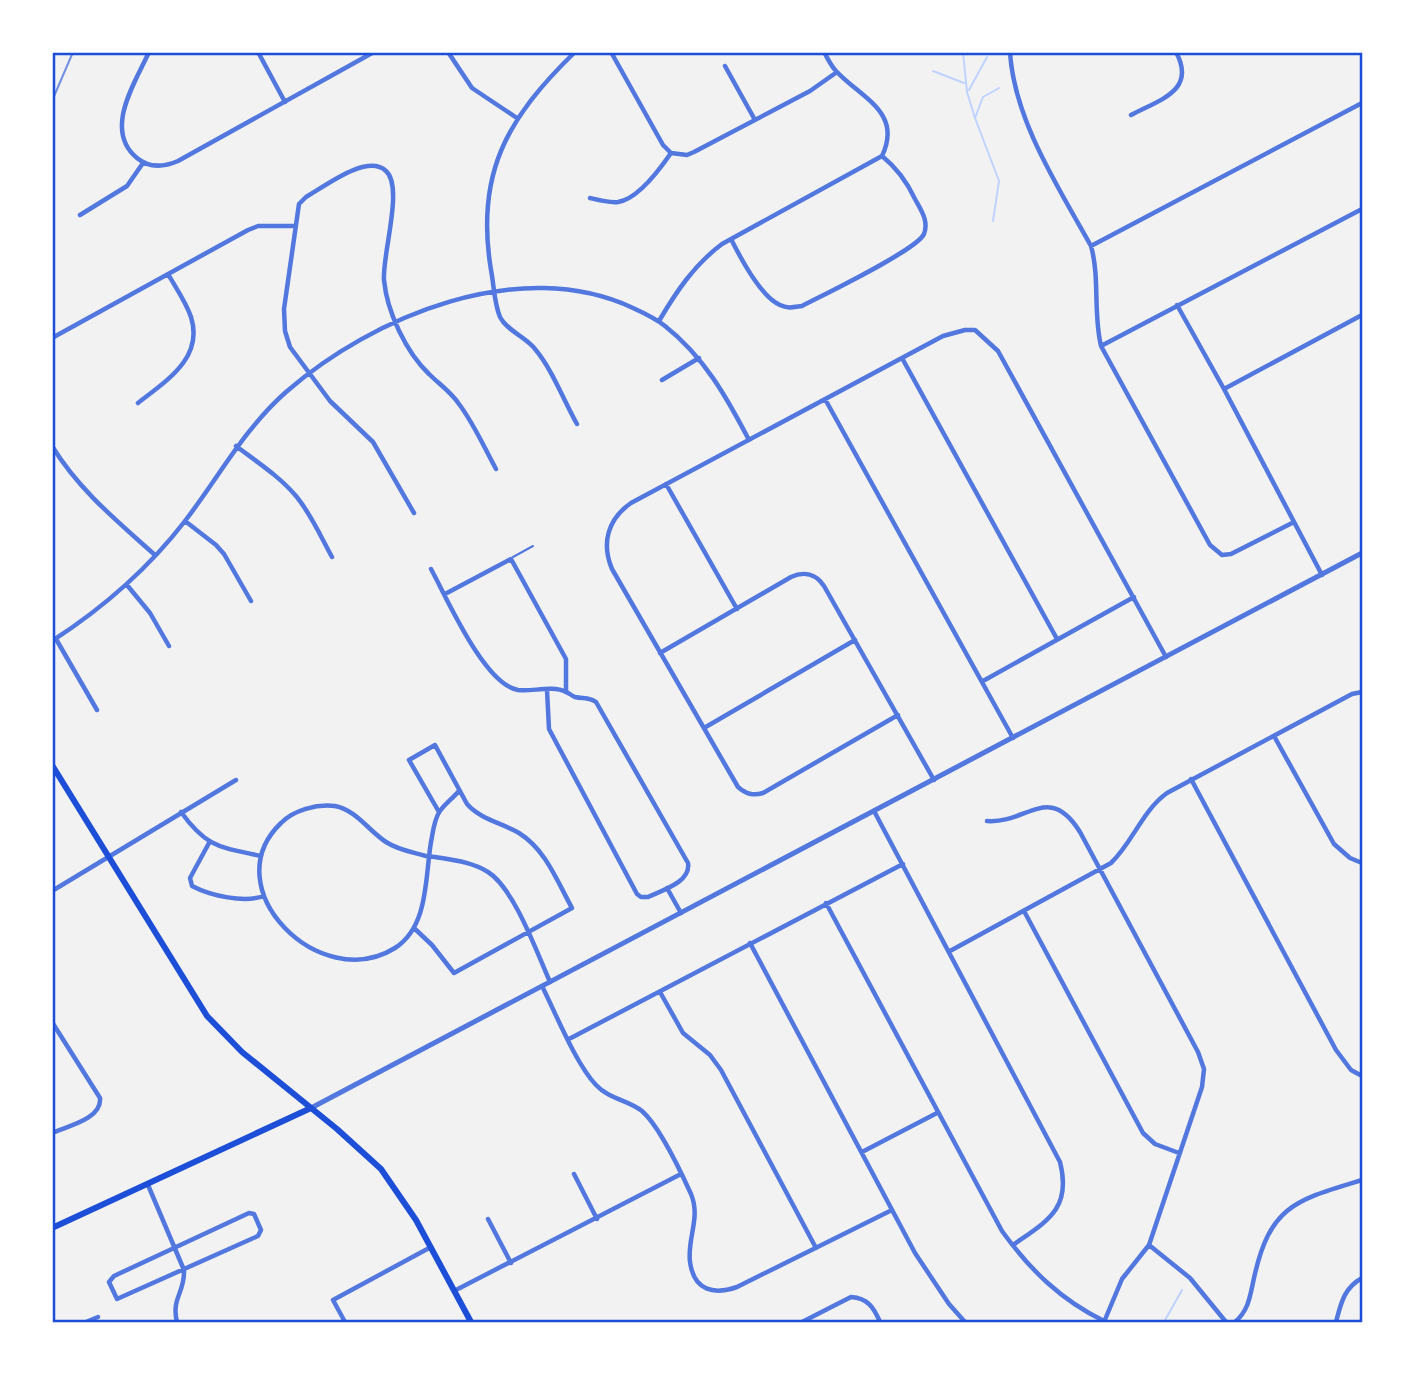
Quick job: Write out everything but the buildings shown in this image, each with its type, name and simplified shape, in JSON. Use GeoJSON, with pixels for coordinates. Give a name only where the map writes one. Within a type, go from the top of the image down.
{"type":"FeatureCollection","features":[{"type":"Feature","properties":{"kind":"main road"},"geometry":{"type":"LineString","coordinates":[[52,765],[207,1016],[242,1052],[381,1168],[409,1209],[471,1322]]}},
{"type":"Feature","properties":{"kind":"main road"},"geometry":{"type":"LineString","coordinates":[[52,1228],[311,1108]]}},
{"type":"Feature","properties":{"kind":"street"},"geometry":{"type":"LineString","coordinates":[[149,52],[121,122],[122,136],[134,156],[143,163],[161,166],[178,161],[374,52]]}},
{"type":"Feature","properties":{"kind":"street"},"geometry":{"type":"LineString","coordinates":[[258,52],[285,102]]}},
{"type":"Feature","properties":{"kind":"street"},"geometry":{"type":"LineString","coordinates":[[449,52],[472,88],[517,118]]}},
{"type":"Feature","properties":{"kind":"street"},"geometry":{"type":"LineString","coordinates":[[575,52],[528,102],[498,155],[487,209],[487,243],[497,308],[503,322],[535,348],[577,424]]}},
{"type":"Feature","properties":{"kind":"street"},"geometry":{"type":"LineString","coordinates":[[611,52],[663,145],[671,153],[687,155],[810,91],[837,72]]}},
{"type":"Feature","properties":{"kind":"street"},"geometry":{"type":"LineString","coordinates":[[659,321],[702,259],[731,239],[882,156],[888,131],[882,114],[837,72],[824,52]]}},
{"type":"Feature","properties":{"kind":"street"},"geometry":{"type":"LineString","coordinates":[[1010,52],[1011,72],[1023,117],[1091,246],[1095,259],[1097,330],[1101,346],[1209,545],[1222,555],[1231,554],[1294,522]]}},
{"type":"Feature","properties":{"kind":"street"},"geometry":{"type":"LineString","coordinates":[[1131,115],[1180,86],[1184,74],[1176,52]]}},
{"type":"Feature","properties":{"kind":"street"},"geometry":{"type":"LineString","coordinates":[[725,66],[755,120]]}},
{"type":"Feature","properties":{"kind":"street"},"geometry":{"type":"LineString","coordinates":[[1091,246],[1363,103]]}},
{"type":"Feature","properties":{"kind":"street"},"geometry":{"type":"LineString","coordinates":[[590,198],[617,202],[624,200],[654,176],[671,153]]}},
{"type":"Feature","properties":{"kind":"street"},"geometry":{"type":"LineString","coordinates":[[731,239],[751,273],[772,299],[790,308],[802,306],[914,245],[925,232],[923,214],[905,179],[882,156]]}},
{"type":"Feature","properties":{"kind":"street"},"geometry":{"type":"LineString","coordinates":[[80,215],[127,186],[143,163]]}},
{"type":"Feature","properties":{"kind":"street"},"geometry":{"type":"LineString","coordinates":[[414,513],[373,442],[330,401],[290,347],[284,321],[299,204],[306,197],[358,167],[371,164],[386,170],[393,181],[384,279],[387,295],[404,339],[421,365],[459,403],[496,469]]}},
{"type":"Feature","properties":{"kind":"street"},"geometry":{"type":"LineString","coordinates":[[1101,346],[1363,209]]}},
{"type":"Feature","properties":{"kind":"street"},"geometry":{"type":"LineString","coordinates":[[52,338],[248,230],[258,226],[295,226]]}},
{"type":"Feature","properties":{"kind":"street"},"geometry":{"type":"LineString","coordinates":[[138,402],[182,366],[191,351],[191,317],[168,274]]}},
{"type":"Feature","properties":{"kind":"street"},"geometry":{"type":"LineString","coordinates":[[97,710],[54,640],[91,615],[127,585],[185,521],[236,446],[278,401],[309,374],[367,335],[396,321],[465,298],[495,292],[544,288],[576,290],[619,301],[659,321],[699,358],[724,393],[749,440]]}},
{"type":"Feature","properties":{"kind":"street"},"geometry":{"type":"LineString","coordinates":[[1177,305],[1322,575]]}},
{"type":"Feature","properties":{"kind":"street"},"geometry":{"type":"LineString","coordinates":[[1224,389],[1363,315]]}},
{"type":"Feature","properties":{"kind":"street"},"geometry":{"type":"LineString","coordinates":[[898,715],[763,793],[751,794],[738,787],[609,562],[606,542],[610,527],[622,509],[943,336],[965,330],[975,330],[998,351],[1166,657]]}},
{"type":"Feature","properties":{"kind":"street"},"geometry":{"type":"LineString","coordinates":[[662,380],[699,358]]}},
{"type":"Feature","properties":{"kind":"street"},"geometry":{"type":"LineString","coordinates":[[902,358],[1057,639]]}},
{"type":"Feature","properties":{"kind":"street"},"geometry":{"type":"LineString","coordinates":[[825,399],[1013,738]]}},
{"type":"Feature","properties":{"kind":"street"},"geometry":{"type":"LineString","coordinates":[[52,446],[66,469],[93,500],[155,555]]}},
{"type":"Feature","properties":{"kind":"street"},"geometry":{"type":"LineString","coordinates":[[236,446],[283,483],[297,498],[309,513],[332,557]]}},
{"type":"Feature","properties":{"kind":"street"},"geometry":{"type":"LineString","coordinates":[[666,484],[737,609]]}},
{"type":"Feature","properties":{"kind":"street"},"geometry":{"type":"LineString","coordinates":[[185,521],[224,554],[251,601]]}},
{"type":"Feature","properties":{"kind":"street"},"geometry":{"type":"LineString","coordinates":[[311,1108],[1363,553]]}},
{"type":"Feature","properties":{"kind":"street"},"geometry":{"type":"LineString","coordinates":[[445,594],[511,559],[566,659],[566,691]]}},
{"type":"Feature","properties":{"kind":"street"},"geometry":{"type":"LineString","coordinates":[[431,569],[479,658],[504,684],[516,690],[547,690],[566,691],[573,697],[590,698],[596,702],[688,863],[686,877],[645,898],[632,888],[549,729],[547,690]]}},
{"type":"Feature","properties":{"kind":"street"},"geometry":{"type":"LineString","coordinates":[[660,653],[791,577],[803,574],[818,579],[934,780]]}},
{"type":"Feature","properties":{"kind":"street"},"geometry":{"type":"LineString","coordinates":[[127,585],[150,613],[169,646]]}},
{"type":"Feature","properties":{"kind":"street"},"geometry":{"type":"LineString","coordinates":[[983,681],[1134,597]]}},
{"type":"Feature","properties":{"kind":"street"},"geometry":{"type":"LineString","coordinates":[[704,728],[855,640]]}},
{"type":"Feature","properties":{"kind":"street"},"geometry":{"type":"LineString","coordinates":[[950,951],[1111,863],[1128,845],[1158,800],[1191,779],[1352,694],[1363,692]]}},
{"type":"Feature","properties":{"kind":"street"},"geometry":{"type":"LineString","coordinates":[[1274,736],[1334,844],[1350,858],[1363,863]]}},
{"type":"Feature","properties":{"kind":"street"},"geometry":{"type":"LineString","coordinates":[[414,928],[432,945],[454,973],[572,908],[543,855],[519,834],[473,811],[458,792],[435,745],[409,760],[439,812]]}},
{"type":"Feature","properties":{"kind":"street"},"geometry":{"type":"LineString","coordinates":[[1191,779],[1336,1050],[1351,1070],[1363,1076]]}},
{"type":"Feature","properties":{"kind":"street"},"geometry":{"type":"LineString","coordinates":[[52,891],[236,780]]}},
{"type":"Feature","properties":{"kind":"street"},"geometry":{"type":"LineString","coordinates":[[458,792],[439,812],[429,856],[420,917],[403,942],[385,953],[369,958],[340,958],[317,952],[296,939],[275,917],[264,895],[261,856],[267,841],[283,821],[293,814],[325,806],[349,811],[377,836],[399,849],[429,856],[473,864],[489,872],[508,894],[550,982]]}},
{"type":"Feature","properties":{"kind":"street"},"geometry":{"type":"LineString","coordinates":[[826,903],[990,1211],[1042,1280],[1081,1309],[1104,1322],[1122,1279],[1149,1245],[1202,1087],[1204,1069],[1101,870],[1076,826],[1065,813],[1040,807],[1001,822],[987,821]]}},
{"type":"Feature","properties":{"kind":"street"},"geometry":{"type":"LineString","coordinates":[[874,811],[1060,1162],[1065,1181],[1062,1199],[1054,1213],[1013,1245]]}},
{"type":"Feature","properties":{"kind":"street"},"geometry":{"type":"LineString","coordinates":[[181,812],[208,843],[261,856]]}},
{"type":"Feature","properties":{"kind":"street"},"geometry":{"type":"LineString","coordinates":[[208,843],[190,878],[192,887],[234,898],[257,898],[264,895]]}},
{"type":"Feature","properties":{"kind":"street"},"geometry":{"type":"LineString","coordinates":[[569,1039],[903,864]]}},
{"type":"Feature","properties":{"kind":"street"},"geometry":{"type":"LineString","coordinates":[[667,888],[681,913]]}},
{"type":"Feature","properties":{"kind":"street"},"geometry":{"type":"LineString","coordinates":[[1024,911],[1143,1133],[1155,1144],[1179,1153]]}},
{"type":"Feature","properties":{"kind":"street"},"geometry":{"type":"LineString","coordinates":[[750,943],[892,1210],[931,1278],[965,1322]]}},
{"type":"Feature","properties":{"kind":"street"},"geometry":{"type":"LineString","coordinates":[[542,986],[587,1073],[601,1091],[640,1110],[648,1117],[681,1174],[695,1205],[690,1262],[700,1284],[710,1292],[724,1292],[737,1287],[892,1210]]}},
{"type":"Feature","properties":{"kind":"street"},"geometry":{"type":"LineString","coordinates":[[660,992],[683,1033],[710,1055],[721,1070],[816,1248]]}},
{"type":"Feature","properties":{"kind":"street"},"geometry":{"type":"LineString","coordinates":[[52,1022],[101,1103],[96,1113],[52,1133]]}},
{"type":"Feature","properties":{"kind":"street"},"geometry":{"type":"LineString","coordinates":[[862,1152],[937,1113]]}},
{"type":"Feature","properties":{"kind":"street"},"geometry":{"type":"LineString","coordinates":[[574,1174],[597,1219]]}},
{"type":"Feature","properties":{"kind":"street"},"geometry":{"type":"LineString","coordinates":[[454,1291],[681,1174]]}},
{"type":"Feature","properties":{"kind":"street"},"geometry":{"type":"LineString","coordinates":[[1236,1322],[1248,1306],[1264,1240],[1286,1210],[1317,1194],[1363,1180]]}},
{"type":"Feature","properties":{"kind":"street"},"geometry":{"type":"LineString","coordinates":[[148,1185],[184,1269],[184,1284],[174,1304],[177,1322]]}},
{"type":"Feature","properties":{"kind":"street"},"geometry":{"type":"LineString","coordinates":[[249,1213],[254,1214],[261,1230],[258,1236],[184,1269],[117,1300],[109,1282],[121,1272],[176,1249],[249,1213]]}},
{"type":"Feature","properties":{"kind":"street"},"geometry":{"type":"LineString","coordinates":[[488,1219],[511,1263]]}},
{"type":"Feature","properties":{"kind":"street"},"geometry":{"type":"LineString","coordinates":[[1149,1245],[1190,1278],[1226,1322]]}},
{"type":"Feature","properties":{"kind":"street"},"geometry":{"type":"LineString","coordinates":[[345,1322],[333,1300],[430,1247]]}},
{"type":"Feature","properties":{"kind":"street"},"geometry":{"type":"LineString","coordinates":[[1336,1322],[1342,1299],[1351,1285],[1363,1278]]}},
{"type":"Feature","properties":{"kind":"street"},"geometry":{"type":"LineString","coordinates":[[802,1322],[851,1297],[867,1301],[880,1322]]}},
{"type":"Feature","properties":{"kind":"street"},"geometry":{"type":"LineString","coordinates":[[86,1322],[98,1317]]}},
{"type":"Feature","properties":{"kind":"lane"},"geometry":{"type":"LineString","coordinates":[[511,559],[533,546]]}},
{"type":"Feature","properties":{"kind":"waterway"},"geometry":{"type":"LineString","coordinates":[[963,52],[967,92],[999,181],[993,221]]}},
{"type":"Feature","properties":{"kind":"waterway"},"geometry":{"type":"LineString","coordinates":[[969,90],[987,57]]}},
{"type":"Feature","properties":{"kind":"waterway"},"geometry":{"type":"LineString","coordinates":[[933,71],[964,83]]}},
{"type":"Feature","properties":{"kind":"waterway"},"geometry":{"type":"LineString","coordinates":[[975,118],[983,97],[999,88]]}},
{"type":"Feature","properties":{"kind":"waterway"},"geometry":{"type":"LineString","coordinates":[[1164,1322],[1182,1290]]}},
{"type":"Feature","properties":{"kind":"railway"},"geometry":{"type":"LineString","coordinates":[[52,101],[73,52]]}}]}
